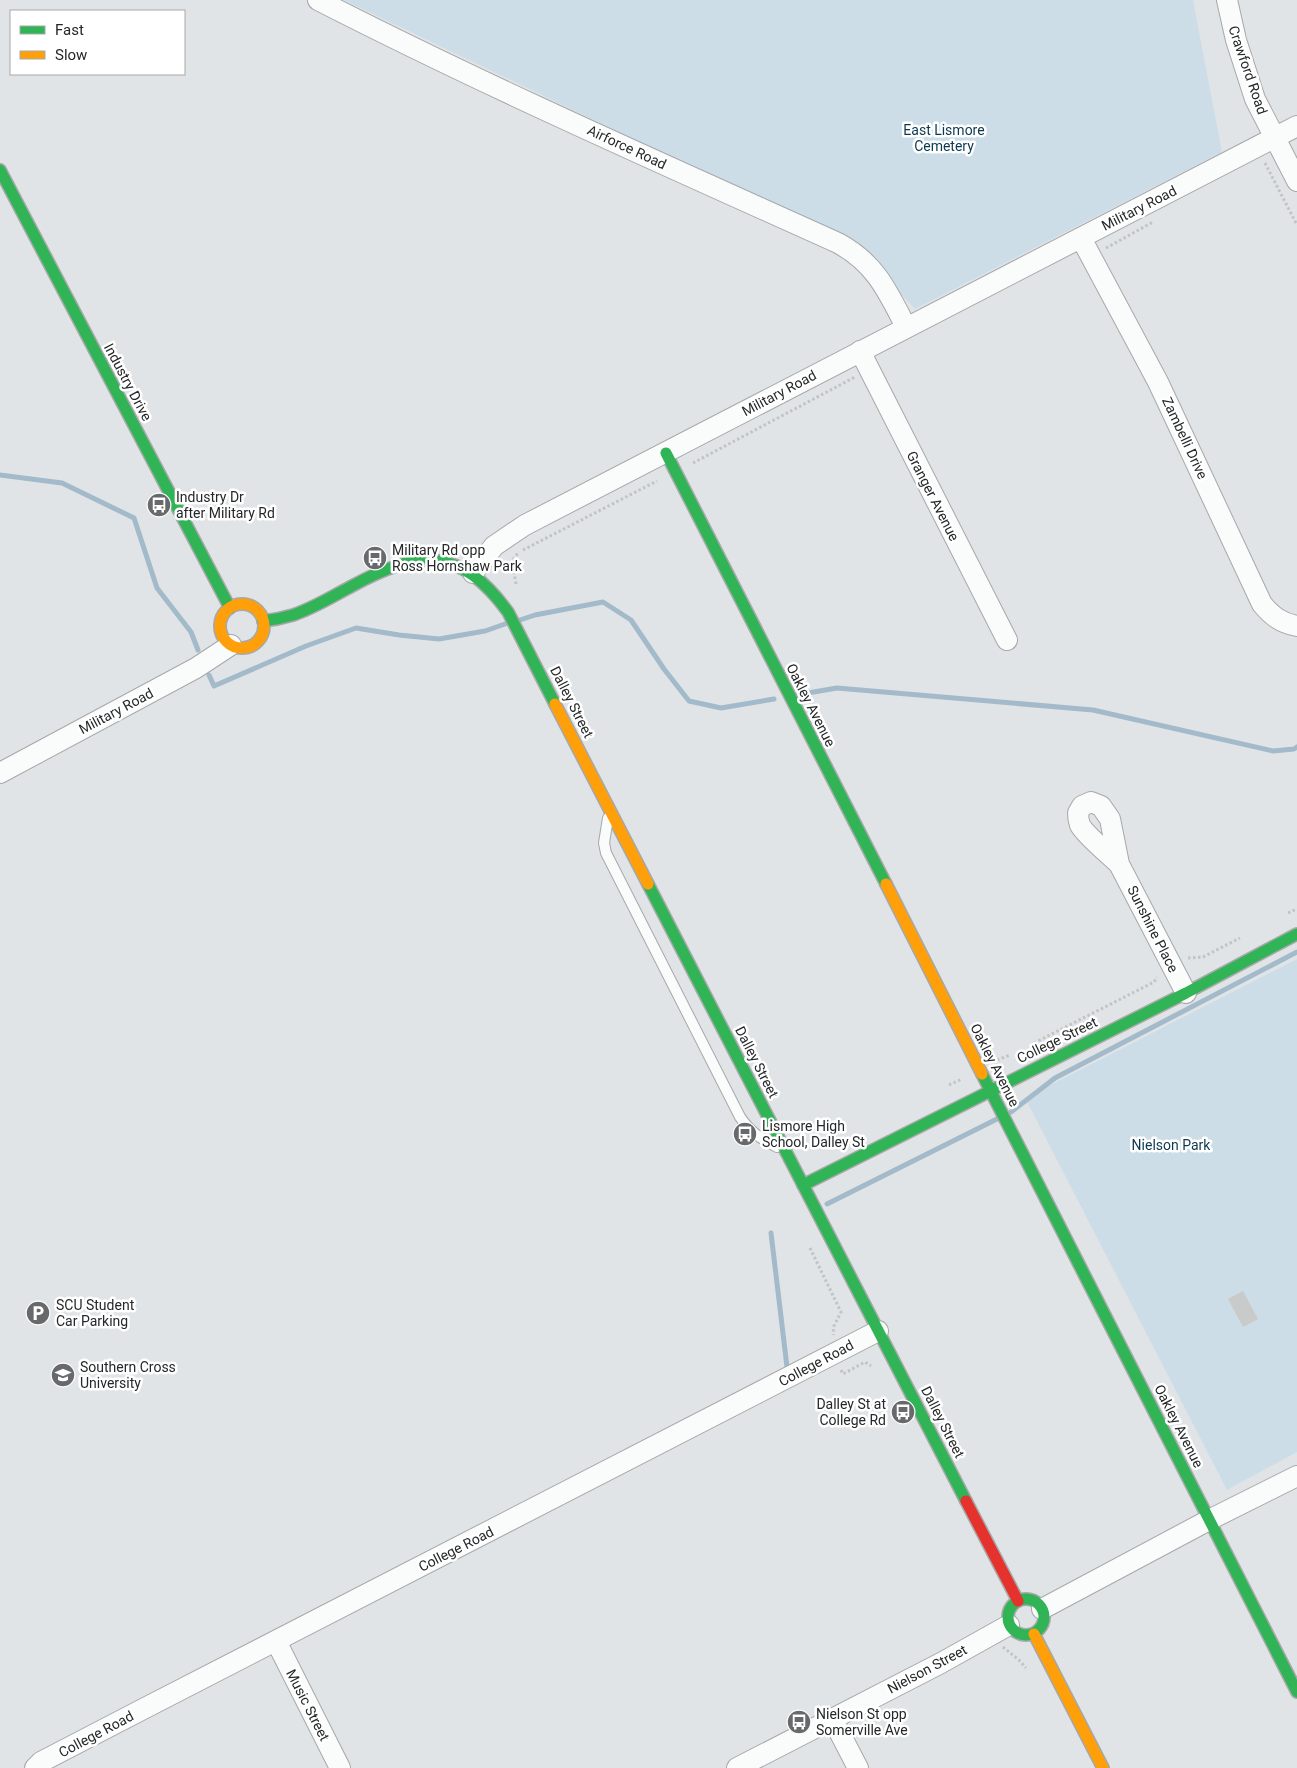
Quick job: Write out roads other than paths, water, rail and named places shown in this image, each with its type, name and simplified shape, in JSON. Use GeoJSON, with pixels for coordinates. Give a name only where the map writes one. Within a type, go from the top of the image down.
{"type":"FeatureCollection","features":[{"type":"Feature","properties":{"kind":"street","name":"Airforce Road"},"geometry":{"type":"LineString","coordinates":[[318,0],[393,38],[630,150],[838,242],[853,251],[867,263],[879,278],[906,327]]}},
{"type":"Feature","properties":{"kind":"street","name":"Crawford Road"},"geometry":{"type":"LineString","coordinates":[[1227,0],[1246,72],[1255,98],[1297,181]]}},
{"type":"Feature","properties":{"kind":"street","name":"Military Road"},"geometry":{"type":"LineString","coordinates":[[472,573],[494,546],[525,525],[1297,126]]}},
{"type":"Feature","properties":{"kind":"street","name":"Industry Drive"},"geometry":{"type":"LineString","coordinates":[[0,170],[230,608]]}},
{"type":"Feature","properties":{"kind":"street","name":"Zambelli Drive"},"geometry":{"type":"LineString","coordinates":[[1081,238],[1158,382],[1262,604],[1272,616],[1285,624],[1297,626]]}},
{"type":"Feature","properties":{"kind":"street","name":"Granger Avenue"},"geometry":{"type":"LineString","coordinates":[[860,351],[1007,640]]}},
{"type":"Feature","properties":{"kind":"street","name":"Oakley Avenue"},"geometry":{"type":"LineString","coordinates":[[666,453],[1009,1123],[1297,1692]]}},
{"type":"Feature","properties":{"kind":"street"},"geometry":{"type":"LineString","coordinates":[[263,621],[303,612],[386,570],[404,563],[440,561],[459,566],[472,573]]}},
{"type":"Feature","properties":{"kind":"street","name":"Dalley Street"},"geometry":{"type":"LineString","coordinates":[[472,573],[486,583],[498,596],[508,612],[1018,1601]]}},
{"type":"Feature","properties":{"kind":"street"},"geometry":{"type":"LineString","coordinates":[[243,604],[256,609],[263,621],[264,628],[258,641],[245,648],[237,648],[230,645],[222,636],[220,630],[222,617],[230,608],[243,604]]}},
{"type":"Feature","properties":{"kind":"street","name":"Military Road"},"geometry":{"type":"LineString","coordinates":[[0,773],[196,668],[230,645]]}},
{"type":"Feature","properties":{"kind":"street","name":"Sunshine Place"},"geometry":{"type":"LineString","coordinates":[[1119,864],[1186,993]]}},
{"type":"Feature","properties":{"kind":"street","name":"College Street"},"geometry":{"type":"LineString","coordinates":[[803,1185],[1186,993],[1297,934]]}},
{"type":"Feature","properties":{"kind":"street","name":"College Road"},"geometry":{"type":"LineString","coordinates":[[35,1768],[41,1762],[878,1331]]}},
{"type":"Feature","properties":{"kind":"street"},"geometry":{"type":"LineString","coordinates":[[1042,1609],[1209,1520],[1297,1476]]}},
{"type":"Feature","properties":{"kind":"street"},"geometry":{"type":"LineString","coordinates":[[1029,1599],[1042,1609],[1044,1620],[1039,1630],[1034,1634],[1023,1635],[1013,1630],[1002,1629],[1010,1608],[1018,1601],[1029,1599]]}},
{"type":"Feature","properties":{"kind":"street","name":"Nielson Street"},"geometry":{"type":"LineString","coordinates":[[737,1768],[1002,1629]]}},
{"type":"Feature","properties":{"kind":"street"},"geometry":{"type":"LineString","coordinates":[[1034,1634],[1103,1768]]}},
{"type":"Feature","properties":{"kind":"street","name":"Music Street"},"geometry":{"type":"LineString","coordinates":[[276,1642],[340,1768]]}},
{"type":"Feature","properties":{"kind":"street"},"geometry":{"type":"LineString","coordinates":[[832,1718],[858,1768]]}},
{"type":"Feature","properties":{"kind":"lane"},"geometry":{"type":"LineString","coordinates":[[611,811],[605,833],[606,853],[740,1117],[758,1137],[786,1152]]}},
{"type":"Feature","properties":{"kind":"waterway"},"geometry":{"type":"LineString","coordinates":[[0,475],[62,483],[134,518],[157,588],[191,632],[198,650]]}},
{"type":"Feature","properties":{"kind":"waterway"},"geometry":{"type":"LineString","coordinates":[[520,620],[535,615],[603,602],[631,620],[664,669],[689,701],[721,708],[774,699]]}},
{"type":"Feature","properties":{"kind":"waterway"},"geometry":{"type":"LineString","coordinates":[[209,675],[214,686],[306,646],[356,628],[439,639],[485,631],[505,624]]}},
{"type":"Feature","properties":{"kind":"waterway"},"geometry":{"type":"LineString","coordinates":[[802,694],[837,688],[1093,710],[1273,751],[1297,747]]}},
{"type":"Feature","properties":{"kind":"waterway"},"geometry":{"type":"LineString","coordinates":[[1011,1112],[1055,1078],[1297,952]]}},
{"type":"Feature","properties":{"kind":"waterway"},"geometry":{"type":"LineString","coordinates":[[827,1204],[997,1119]]}},
{"type":"Feature","properties":{"kind":"waterway"},"geometry":{"type":"LineString","coordinates":[[771,1233],[787,1367]]}},
{"type":"Feature","properties":{"kind":"place","name":"Industry Dr after Military Rd"},"geometry":{"type":"Point","coordinates":[159,505]}},
{"type":"Feature","properties":{"kind":"place","name":"Military Rd opp Ross Hornshaw Park"},"geometry":{"type":"Point","coordinates":[375,558]}},
{"type":"Feature","properties":{"kind":"place","name":"Lismore High School, Dalley St"},"geometry":{"type":"Point","coordinates":[745,1134]}},
{"type":"Feature","properties":{"kind":"place","name":"SCU Student Car Parking"},"geometry":{"type":"Point","coordinates":[38,1313]}},
{"type":"Feature","properties":{"kind":"place","name":"Southern Cross University"},"geometry":{"type":"Point","coordinates":[63,1375]}},
{"type":"Feature","properties":{"kind":"place","name":"Dalley St at College Rd"},"geometry":{"type":"Point","coordinates":[903,1412]}},
{"type":"Feature","properties":{"kind":"place","name":"Nielson St opp Somerville Ave"},"geometry":{"type":"Point","coordinates":[799,1722]}},
{"type":"Feature","properties":{"kind":"park label","name":"East Lismore Cemetery"},"geometry":{"type":"Point","coordinates":[944,138]}},
{"type":"Feature","properties":{"kind":"park label","name":"Nielson Park"},"geometry":{"type":"Point","coordinates":[1171,1145]}}]}
